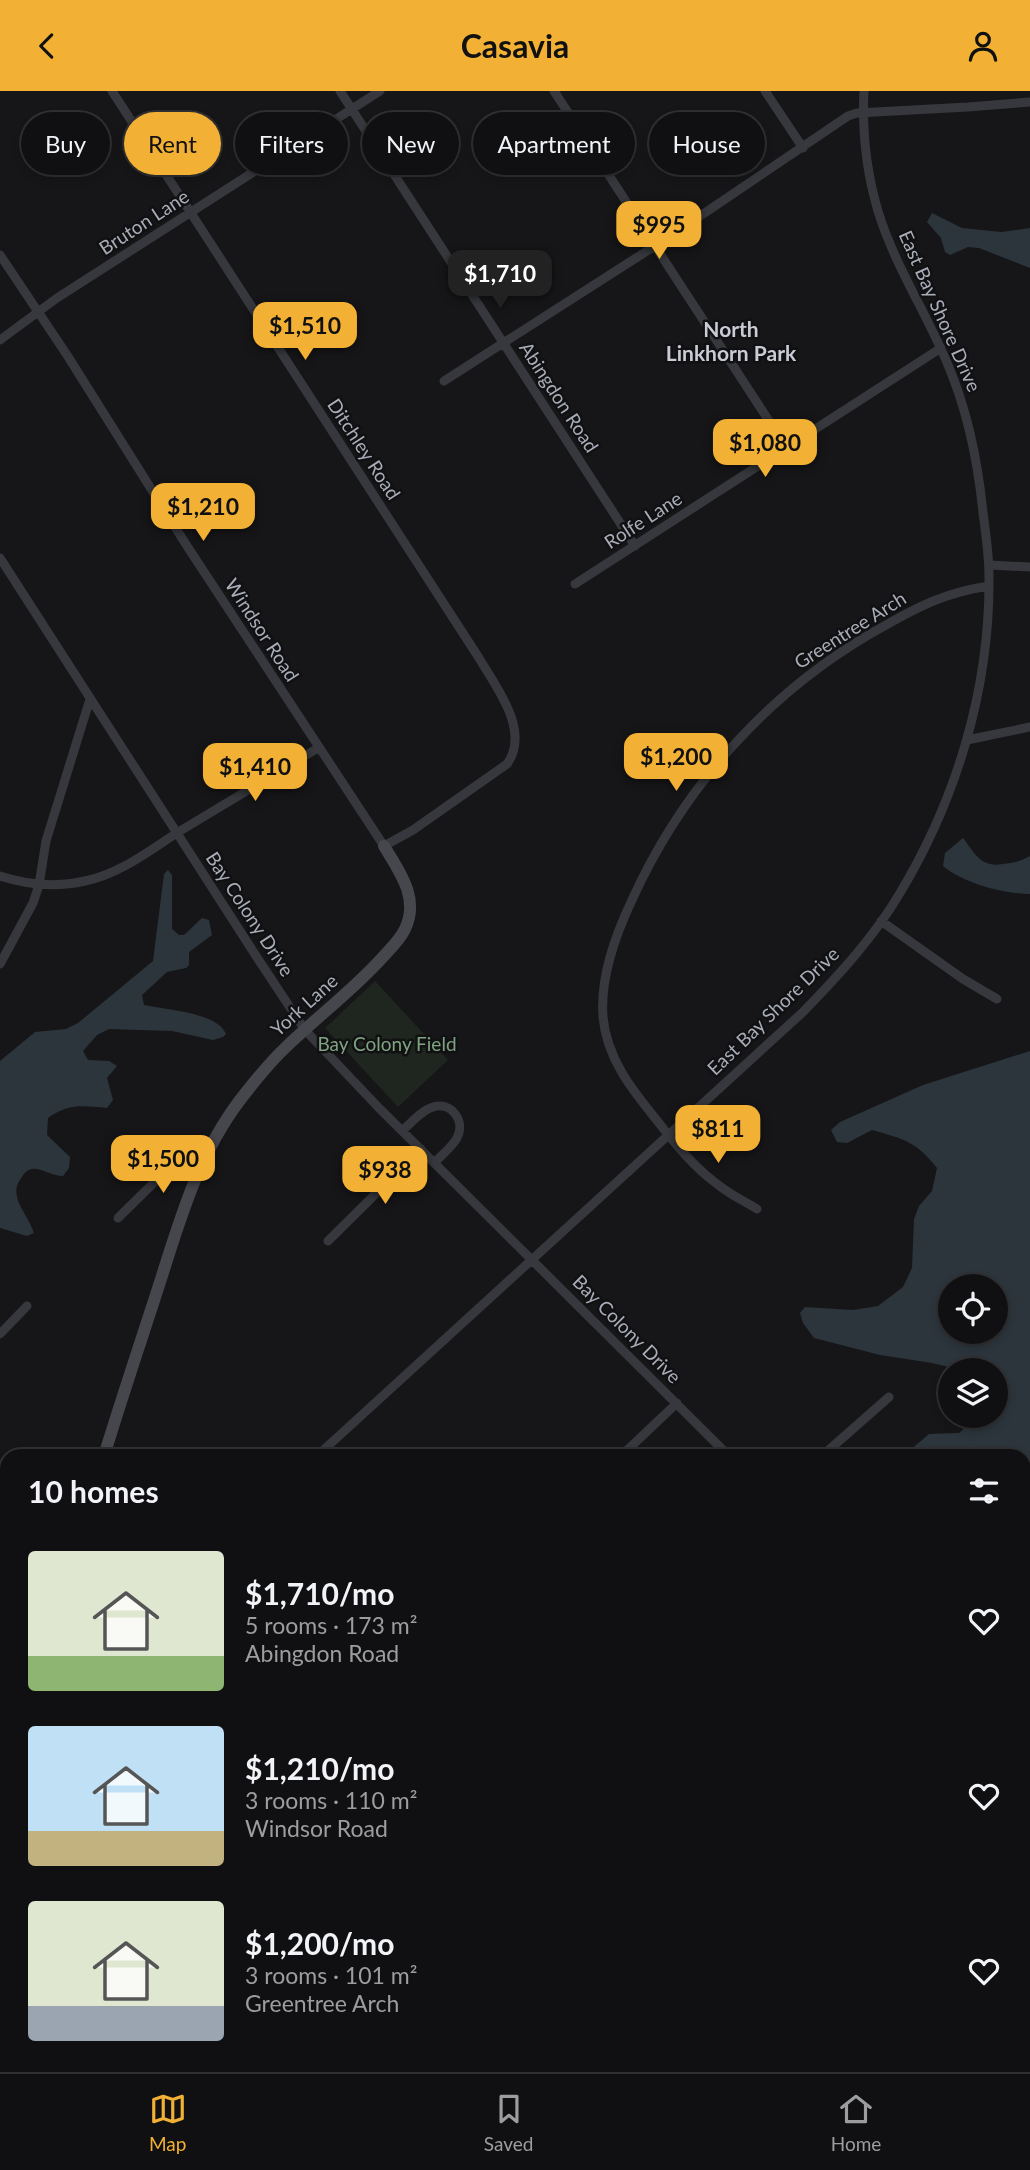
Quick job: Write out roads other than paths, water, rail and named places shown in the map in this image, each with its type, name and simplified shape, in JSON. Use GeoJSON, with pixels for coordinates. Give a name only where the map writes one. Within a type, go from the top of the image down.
{"type":"FeatureCollection","features":[{"type":"Feature","properties":{"kind":"street","name":"Ditchley Road"},"geometry":{"type":"LineString","coordinates":[[112,91],[473,649],[508,708],[516,743],[512,758],[501,770],[413,830],[384,846]]}},
{"type":"Feature","properties":{"kind":"street","name":"Abingdon Road"},"geometry":{"type":"LineString","coordinates":[[340,91],[635,546]]}},
{"type":"Feature","properties":{"kind":"street","name":"Bruton Lane"},"geometry":{"type":"LineString","coordinates":[[0,340],[37,312],[380,91]]}},
{"type":"Feature","properties":{"kind":"street"},"geometry":{"type":"LineString","coordinates":[[554,91],[786,447]]}},
{"type":"Feature","properties":{"kind":"street"},"geometry":{"type":"LineString","coordinates":[[765,91],[803,148]]}},
{"type":"Feature","properties":{"kind":"street","name":"East Bay Shore Drive"},"geometry":{"type":"LineString","coordinates":[[325,1449],[803,1011],[841,973],[900,894],[937,822],[967,740],[979,693],[989,565],[982,496],[963,406],[941,348],[878,213],[865,152],[864,91]]}},
{"type":"Feature","properties":{"kind":"street"},"geometry":{"type":"LineString","coordinates":[[444,381],[803,148],[848,115],[1030,102]]}},
{"type":"Feature","properties":{"kind":"street","name":"Windsor Road"},"geometry":{"type":"LineString","coordinates":[[0,255],[384,846]]}},
{"type":"Feature","properties":{"kind":"street","name":"Rolfe Lane"},"geometry":{"type":"LineString","coordinates":[[575,584],[941,348]]}},
{"type":"Feature","properties":{"kind":"street","name":"Bay Colony Drive"},"geometry":{"type":"LineString","coordinates":[[0,558],[305,1030],[402,1131],[722,1449]]}},
{"type":"Feature","properties":{"kind":"street"},"geometry":{"type":"LineString","coordinates":[[989,565],[1030,567]]}},
{"type":"Feature","properties":{"kind":"street","name":"Greentree Arch"},"geometry":{"type":"LineString","coordinates":[[758,1209],[718,1185],[684,1155],[621,1074],[607,1040],[603,1006],[608,966],[626,912],[673,823],[690,797],[767,710],[810,674],[866,636],[927,602],[964,590],[989,586]]}},
{"type":"Feature","properties":{"kind":"street"},"geometry":{"type":"LineString","coordinates":[[0,964],[25,920],[39,885],[46,841],[90,699]]}},
{"type":"Feature","properties":{"kind":"street"},"geometry":{"type":"LineString","coordinates":[[967,740],[1030,727]]}},
{"type":"Feature","properties":{"kind":"street"},"geometry":{"type":"LineString","coordinates":[[0,876],[21,883],[63,885],[103,876],[318,748]]}},
{"type":"Feature","properties":{"kind":"street","name":"York Lane"},"geometry":{"type":"LineString","coordinates":[[106,1449],[178,1225],[204,1157],[257,1077],[372,969],[406,928],[411,911],[408,890],[384,846]]}},
{"type":"Feature","properties":{"kind":"street"},"geometry":{"type":"LineString","coordinates":[[881,922],[997,999]]}},
{"type":"Feature","properties":{"kind":"street"},"geometry":{"type":"LineString","coordinates":[[402,1131],[429,1108],[441,1105],[453,1111],[459,1122],[459,1134],[435,1163]]}},
{"type":"Feature","properties":{"kind":"street"},"geometry":{"type":"LineString","coordinates":[[328,1241],[421,1149]]}},
{"type":"Feature","properties":{"kind":"street"},"geometry":{"type":"LineString","coordinates":[[118,1218],[180,1157],[192,1154],[204,1157]]}},
{"type":"Feature","properties":{"kind":"street"},"geometry":{"type":"LineString","coordinates":[[0,1334],[27,1306]]}},
{"type":"Feature","properties":{"kind":"street"},"geometry":{"type":"LineString","coordinates":[[830,1449],[889,1397]]}},
{"type":"Feature","properties":{"kind":"street"},"geometry":{"type":"LineString","coordinates":[[628,1449],[677,1403]]}},
{"type":"Feature","properties":{"kind":"district","name":"North Linkhorn Park"},"geometry":{"type":"Point","coordinates":[731,342]}},
{"type":"Feature","properties":{"kind":"park label","name":"Bay Colony Field"},"geometry":{"type":"Point","coordinates":[387,1044]}}]}
